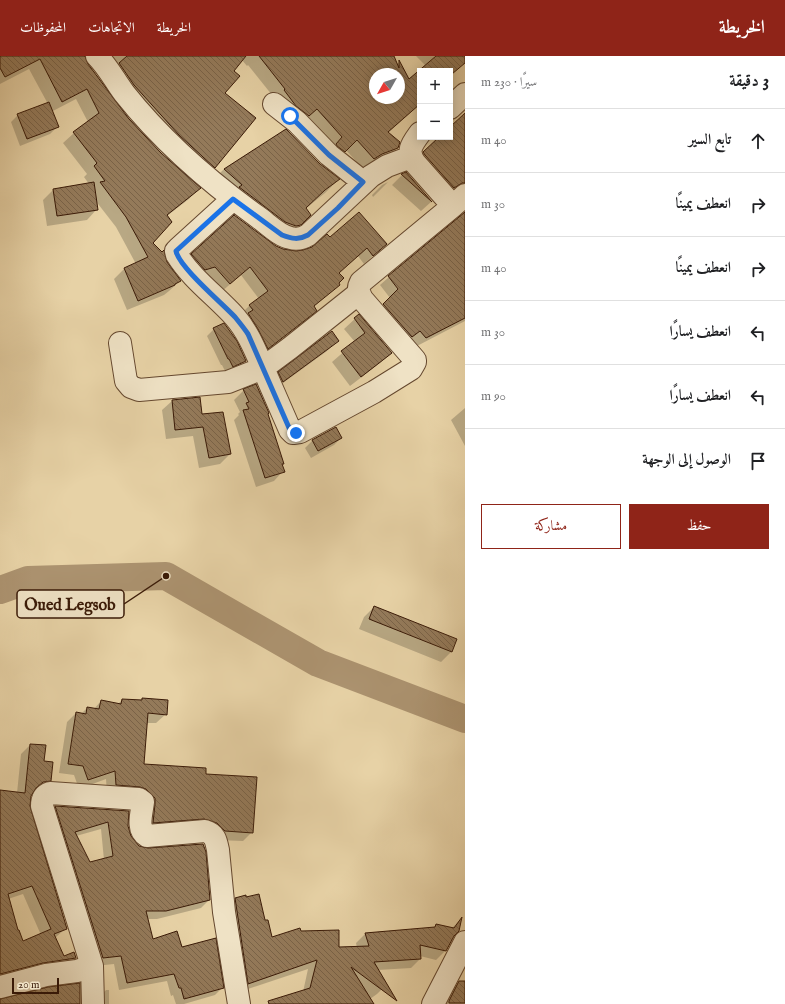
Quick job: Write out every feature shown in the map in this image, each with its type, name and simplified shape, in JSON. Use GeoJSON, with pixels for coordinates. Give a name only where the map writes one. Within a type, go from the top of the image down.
{"type":"FeatureCollection","features":[{"type":"Feature","properties":{"kind":"street"},"geometry":{"type":"LineString","coordinates":[[97,56],[124,93],[161,134],[197,170],[282,235],[290,238],[303,238],[308,235],[338,208],[363,182],[379,170],[399,161],[411,158]]}},
{"type":"Feature","properties":{"kind":"street"},"geometry":{"type":"LineString","coordinates":[[453,105],[465,94]]}},
{"type":"Feature","properties":{"kind":"street"},"geometry":{"type":"LineString","coordinates":[[274,104],[297,122],[329,155],[363,182]]}},
{"type":"Feature","properties":{"kind":"street"},"geometry":{"type":"LineString","coordinates":[[233,199],[176,251],[192,275],[234,316],[248,334],[290,430],[293,433],[296,433],[374,392],[411,369],[415,364],[415,360],[362,300],[359,293],[359,287],[361,282],[459,200],[415,164],[411,158],[410,149],[412,143],[417,137]]}},
{"type":"Feature","properties":{"kind":"street"},"geometry":{"type":"LineString","coordinates":[[120,343],[126,381],[130,387],[139,390],[228,382],[263,368],[359,293]]}},
{"type":"Feature","properties":{"kind":"street"},"geometry":{"type":"LineString","coordinates":[[93,1004],[92,966],[42,806],[43,799],[50,793],[139,799],[143,802],[140,824],[142,832],[147,836],[205,832],[212,834],[216,840],[218,850],[224,912],[239,1004]]}},
{"type":"Feature","properties":{"kind":"street"},"geometry":{"type":"LineString","coordinates":[[433,1004],[465,942]]}},
{"type":"Feature","properties":{"kind":"street"},"geometry":{"type":"LineString","coordinates":[[0,987],[46,975],[77,971],[92,966]]}},
{"type":"Feature","properties":{"kind":"building"},"geometry":{"type":"Polygon","coordinates":[[[0,56],[85,56],[88,64],[129,119],[161,153],[201,188],[167,215],[172,222],[153,243],[162,252],[164,250],[167,262],[181,281],[138,301],[124,268],[148,257],[126,217],[100,182],[105,181],[94,166],[97,163],[73,132],[99,113],[87,89],[62,102],[40,59],[5,77],[0,68],[0,56]]]}},
{"type":"Feature","properties":{"kind":"building"},"geometry":{"type":"Polygon","coordinates":[[[127,56],[246,56],[234,71],[240,76],[225,93],[256,118],[215,168],[179,135],[134,85],[119,63],[127,56]]]}},
{"type":"Feature","properties":{"kind":"building"},"geometry":{"type":"Polygon","coordinates":[[[259,56],[394,56],[399,68],[369,68],[369,104],[405,104],[405,71],[409,79],[417,72],[417,107],[388,132],[400,142],[398,148],[382,154],[374,159],[357,140],[345,152],[337,146],[336,144],[342,137],[317,109],[309,116],[296,106],[284,90],[285,89],[259,56]]]}},
{"type":"Feature","properties":{"kind":"building"},"geometry":{"type":"Polygon","coordinates":[[[436,56],[465,56],[465,63],[453,73],[453,68],[422,68],[436,56]]]}},
{"type":"Feature","properties":{"kind":"building"},"geometry":{"type":"Polygon","coordinates":[[[399,60],[403,68],[399,68],[399,60]]]}},
{"type":"Feature","properties":{"kind":"building"},"geometry":{"type":"Polygon","coordinates":[[[49,102],[59,127],[27,139],[17,114],[49,102]]]}},
{"type":"Feature","properties":{"kind":"building"},"geometry":{"type":"Polygon","coordinates":[[[465,113],[465,183],[462,183],[454,188],[423,152],[436,140],[453,140],[453,124],[465,113]]]}},
{"type":"Feature","properties":{"kind":"building"},"geometry":{"type":"Polygon","coordinates":[[[286,129],[320,164],[340,179],[325,190],[306,208],[311,215],[301,225],[296,226],[285,222],[239,187],[242,185],[224,169],[286,129]]]}},
{"type":"Feature","properties":{"kind":"building"},"geometry":{"type":"Polygon","coordinates":[[[406,172],[432,202],[401,174],[406,172]]]}},
{"type":"Feature","properties":{"kind":"building"},"geometry":{"type":"Polygon","coordinates":[[[94,182],[98,210],[57,216],[53,189],[94,182]]]}},
{"type":"Feature","properties":{"kind":"building"},"geometry":{"type":"Polygon","coordinates":[[[359,212],[387,244],[373,256],[367,248],[339,273],[344,278],[339,283],[340,285],[314,306],[317,311],[268,349],[248,313],[253,310],[249,305],[268,291],[250,267],[230,284],[215,267],[205,270],[191,254],[234,215],[276,246],[283,249],[296,251],[312,247],[327,234],[330,237],[359,212]]]}},
{"type":"Feature","properties":{"kind":"building"},"geometry":{"type":"Polygon","coordinates":[[[465,212],[465,318],[426,338],[420,331],[412,337],[383,304],[398,289],[388,276],[465,212]]]}},
{"type":"Feature","properties":{"kind":"building"},"geometry":{"type":"Polygon","coordinates":[[[359,314],[392,353],[361,377],[341,351],[365,333],[354,318],[359,314]]]}},
{"type":"Feature","properties":{"kind":"building"},"geometry":{"type":"Polygon","coordinates":[[[224,323],[237,341],[246,361],[233,367],[213,328],[224,323]]]}},
{"type":"Feature","properties":{"kind":"building"},"geometry":{"type":"Polygon","coordinates":[[[332,331],[339,341],[283,382],[278,372],[332,331]]]}},
{"type":"Feature","properties":{"kind":"building"},"geometry":{"type":"Polygon","coordinates":[[[256,384],[269,413],[268,414],[284,464],[282,464],[285,472],[265,478],[243,410],[249,409],[246,403],[249,402],[243,389],[256,384]]]}},
{"type":"Feature","properties":{"kind":"building"},"geometry":{"type":"Polygon","coordinates":[[[200,397],[202,414],[223,412],[231,454],[209,458],[203,427],[175,430],[172,400],[200,397]]]}},
{"type":"Feature","properties":{"kind":"building"},"geometry":{"type":"Polygon","coordinates":[[[336,427],[342,438],[318,451],[312,440],[336,427]]]}},
{"type":"Feature","properties":{"kind":"building"},"geometry":{"type":"Polygon","coordinates":[[[374,606],[457,639],[452,652],[369,619],[374,606]]]}},
{"type":"Feature","properties":{"kind":"building"},"geometry":{"type":"Polygon","coordinates":[[[142,698],[168,700],[167,715],[148,713],[144,764],[206,768],[206,774],[257,777],[253,833],[225,831],[217,823],[204,819],[153,823],[155,798],[146,789],[116,785],[115,771],[88,780],[83,766],[68,764],[76,712],[86,714],[87,707],[99,709],[101,700],[121,704],[122,699],[142,700],[142,698]]]}},
{"type":"Feature","properties":{"kind":"building"},"geometry":{"type":"Polygon","coordinates":[[[30,744],[46,745],[44,761],[53,762],[51,781],[43,782],[36,788],[31,796],[30,806],[67,929],[54,934],[64,956],[74,952],[76,958],[43,963],[0,974],[0,790],[25,793],[30,744]],[[32,886],[8,894],[18,930],[23,941],[51,929],[32,886]]]}},
{"type":"Feature","properties":{"kind":"building"},"geometry":{"type":"Polygon","coordinates":[[[55,806],[129,811],[128,826],[131,836],[139,846],[148,848],[203,844],[206,852],[210,900],[166,911],[146,911],[153,939],[177,931],[182,947],[216,938],[224,988],[184,999],[181,988],[179,988],[174,974],[127,983],[121,956],[103,958],[55,806]],[[108,822],[75,832],[90,862],[113,856],[108,822]]]}},
{"type":"Feature","properties":{"kind":"building"},"geometry":{"type":"Polygon","coordinates":[[[259,894],[265,920],[268,920],[272,937],[300,928],[301,931],[339,930],[339,947],[369,946],[365,933],[435,927],[436,924],[454,928],[462,917],[459,931],[454,936],[446,951],[420,945],[421,959],[374,962],[397,1001],[351,967],[374,1004],[269,1004],[268,1001],[310,988],[317,960],[248,984],[235,898],[259,894]]]}},
{"type":"Feature","properties":{"kind":"building"},"geometry":{"type":"Polygon","coordinates":[[[459,981],[465,981],[465,1003],[449,1003],[449,1001],[459,981]]]}},
{"type":"Feature","properties":{"kind":"building"},"geometry":{"type":"Polygon","coordinates":[[[80,983],[80,1004],[0,1004],[0,999],[48,987],[80,983]]]}},
{"type":"Feature","properties":{"kind":"waterway"},"geometry":{"type":"LineString","coordinates":[[0,590],[28,580],[166,576],[318,663],[465,719]]}},
{"type":"Feature","properties":{"kind":"place","name":"Oued Legsob"},"geometry":{"type":"Point","coordinates":[166,576]}},
{"type":"Feature","properties":{"kind":"route"},"geometry":{"type":"LineString","coordinates":[[290,116],[329,155],[363,182],[338,208],[303,238],[296,239],[282,235],[233,199],[176,251],[181,261],[192,275],[234,316],[248,334],[290,430],[293,433],[296,433]]}}]}
